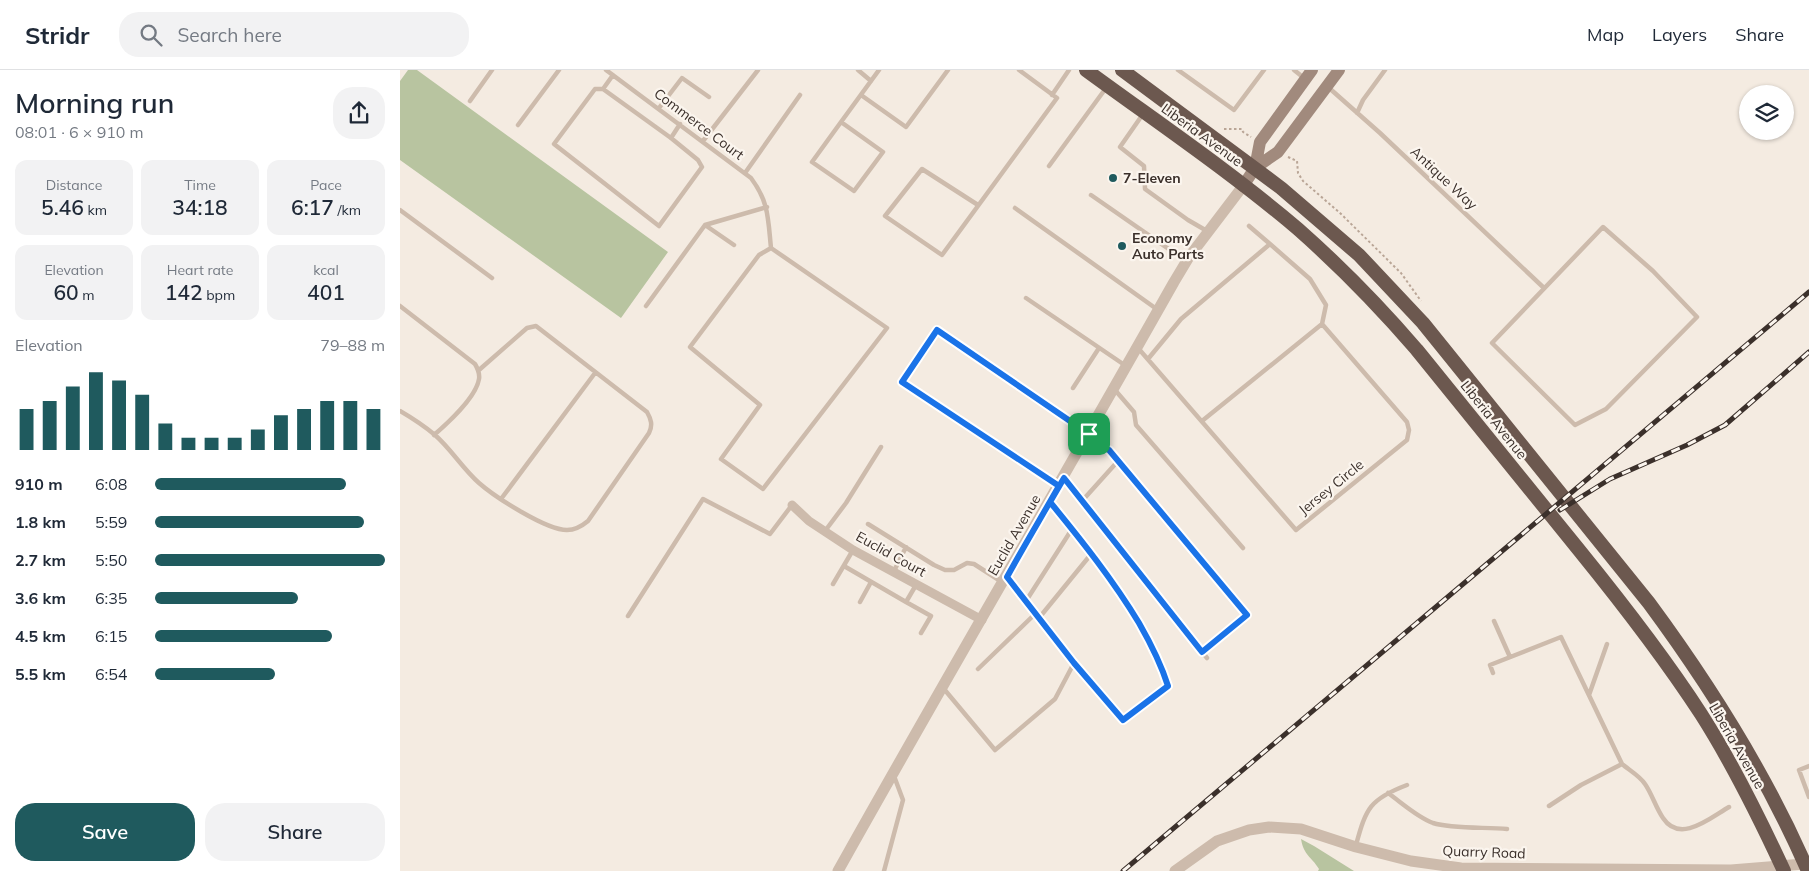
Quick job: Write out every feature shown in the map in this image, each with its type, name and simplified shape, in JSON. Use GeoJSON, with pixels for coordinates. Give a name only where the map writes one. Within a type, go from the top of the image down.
{"type":"FeatureCollection","features":[{"type":"Feature","properties":{"kind":"highway","name":"Liberia Avenue"},"geometry":{"type":"LineString","coordinates":[[1086,70],[1243,186],[1297,229],[1381,309],[1417,350],[1630,614],[1670,669],[1701,714],[1754,808],[1783,869]]}},
{"type":"Feature","properties":{"kind":"highway","name":"Liberia Avenue"},"geometry":{"type":"LineString","coordinates":[[1122,70],[1291,195],[1365,261],[1423,323],[1654,610],[1716,698],[1765,780],[1807,866]]}},
{"type":"Feature","properties":{"kind":"main road","name":"Euclid Avenue"},"geometry":{"type":"LineString","coordinates":[[1243,186],[1255,168],[1278,152],[1339,70]]}},
{"type":"Feature","properties":{"kind":"main road","name":"Euclid Avenue"},"geometry":{"type":"LineString","coordinates":[[1255,168],[1260,142],[1309,74]]}},
{"type":"Feature","properties":{"kind":"street","name":"Euclid Avenue"},"geometry":{"type":"LineString","coordinates":[[838,871],[1186,262],[1243,186]]}},
{"type":"Feature","properties":{"kind":"street","name":"Euclid Court"},"geometry":{"type":"LineString","coordinates":[[792,505],[809,521],[853,550],[982,620]]}},
{"type":"Feature","properties":{"kind":"street","name":"Quarry Road"},"geometry":{"type":"LineString","coordinates":[[1175,871],[1217,841],[1249,830],[1269,827],[1302,829],[1356,847],[1411,862],[1460,869],[1721,870],[1783,869],[1807,866]]}},
{"type":"Feature","properties":{"kind":"lane"},"geometry":{"type":"LineString","coordinates":[[470,101],[492,70]]}},
{"type":"Feature","properties":{"kind":"lane"},"geometry":{"type":"LineString","coordinates":[[518,125],[559,70]]}},
{"type":"Feature","properties":{"kind":"lane","name":"Commerce Court"},"geometry":{"type":"LineString","coordinates":[[606,70],[745,172],[759,189],[767,207]]}},
{"type":"Feature","properties":{"kind":"lane"},"geometry":{"type":"LineString","coordinates":[[703,140],[758,70]]}},
{"type":"Feature","properties":{"kind":"lane"},"geometry":{"type":"LineString","coordinates":[[858,70],[871,81]]}},
{"type":"Feature","properties":{"kind":"lane"},"geometry":{"type":"LineString","coordinates":[[841,122],[882,152],[854,192],[812,162],[841,122],[861,95],[879,70]]}},
{"type":"Feature","properties":{"kind":"lane"},"geometry":{"type":"LineString","coordinates":[[861,95],[906,127],[948,70]]}},
{"type":"Feature","properties":{"kind":"lane"},"geometry":{"type":"LineString","coordinates":[[978,205],[922,169],[885,216],[942,254],[1057,98],[1019,70]]}},
{"type":"Feature","properties":{"kind":"lane"},"geometry":{"type":"LineString","coordinates":[[1052,94],[1069,70]]}},
{"type":"Feature","properties":{"kind":"lane"},"geometry":{"type":"LineString","coordinates":[[1178,70],[1234,110],[1264,70]]}},
{"type":"Feature","properties":{"kind":"lane"},"geometry":{"type":"LineString","coordinates":[[1294,70],[1309,74]]}},
{"type":"Feature","properties":{"kind":"lane"},"geometry":{"type":"LineString","coordinates":[[1357,113],[1363,100],[1385,70]]}},
{"type":"Feature","properties":{"kind":"lane"},"geometry":{"type":"LineString","coordinates":[[603,89],[614,75]]}},
{"type":"Feature","properties":{"kind":"lane"},"geometry":{"type":"LineString","coordinates":[[659,108],[682,78],[709,97]]}},
{"type":"Feature","properties":{"kind":"lane"},"geometry":{"type":"LineString","coordinates":[[1049,166],[1107,86]]}},
{"type":"Feature","properties":{"kind":"lane","name":"Antique Way"},"geometry":{"type":"LineString","coordinates":[[1327,86],[1380,133],[1544,288]]}},
{"type":"Feature","properties":{"kind":"lane"},"geometry":{"type":"LineString","coordinates":[[595,89],[603,89],[671,138],[698,160],[702,167],[659,226],[554,144],[595,89]]}},
{"type":"Feature","properties":{"kind":"lane"},"geometry":{"type":"LineString","coordinates":[[745,172],[800,96]]}},
{"type":"Feature","properties":{"kind":"lane"},"geometry":{"type":"LineString","coordinates":[[1144,113],[1120,147],[1144,166],[1145,189],[1208,232]]}},
{"type":"Feature","properties":{"kind":"lane"},"geometry":{"type":"LineString","coordinates":[[671,138],[680,124]]}},
{"type":"Feature","properties":{"kind":"lane"},"geometry":{"type":"LineString","coordinates":[[1091,195],[1186,262]]}},
{"type":"Feature","properties":{"kind":"lane"},"geometry":{"type":"LineString","coordinates":[[646,306],[704,225],[767,207],[771,248],[886,328],[763,489],[720,459],[760,405],[690,348],[759,255],[771,248]]}},
{"type":"Feature","properties":{"kind":"lane"},"geometry":{"type":"LineString","coordinates":[[1015,208],[1158,310]]}},
{"type":"Feature","properties":{"kind":"lane"},"geometry":{"type":"LineString","coordinates":[[400,210],[492,278]]}},
{"type":"Feature","properties":{"kind":"lane"},"geometry":{"type":"LineString","coordinates":[[704,225],[734,245]]}},
{"type":"Feature","properties":{"kind":"lane"},"geometry":{"type":"LineString","coordinates":[[1202,422],[1322,324],[1326,305],[1310,279],[1249,226]]}},
{"type":"Feature","properties":{"kind":"lane"},"geometry":{"type":"LineString","coordinates":[[1603,227],[1653,271],[1697,317],[1606,409],[1575,424],[1492,343],[1544,288],[1603,227]]}},
{"type":"Feature","properties":{"kind":"lane"},"geometry":{"type":"LineString","coordinates":[[1148,359],[1181,318],[1270,244]]}},
{"type":"Feature","properties":{"kind":"lane"},"geometry":{"type":"LineString","coordinates":[[1026,298],[1126,367]]}},
{"type":"Feature","properties":{"kind":"lane"},"geometry":{"type":"LineString","coordinates":[[400,306],[476,364],[479,370],[478,384],[459,412],[434,434]]}},
{"type":"Feature","properties":{"kind":"lane","name":"Jersey Circle"},"geometry":{"type":"LineString","coordinates":[[1137,347],[1296,530],[1407,440],[1409,430],[1407,422],[1322,324]]}},
{"type":"Feature","properties":{"kind":"lane"},"geometry":{"type":"LineString","coordinates":[[400,411],[434,434],[480,484],[501,499],[532,517],[559,529],[574,529],[588,521],[649,433],[652,423],[646,412],[536,326],[527,328],[479,370]]}},
{"type":"Feature","properties":{"kind":"lane"},"geometry":{"type":"LineString","coordinates":[[1202,652],[1247,615],[1109,450],[1087,437],[937,330],[902,382],[1061,482],[1082,501],[1202,652],[1207,658]]}},
{"type":"Feature","properties":{"kind":"lane"},"geometry":{"type":"LineString","coordinates":[[1073,388],[1098,348]]}},
{"type":"Feature","properties":{"kind":"lane"},"geometry":{"type":"LineString","coordinates":[[501,499],[595,373]]}},
{"type":"Feature","properties":{"kind":"lane"},"geometry":{"type":"LineString","coordinates":[[1114,388],[1134,412],[1136,425],[1243,548]]}},
{"type":"Feature","properties":{"kind":"lane"},"geometry":{"type":"LineString","coordinates":[[825,531],[846,503],[881,447]]}},
{"type":"Feature","properties":{"kind":"lane"},"geometry":{"type":"LineString","coordinates":[[1082,501],[1118,461]]}},
{"type":"Feature","properties":{"kind":"lane"},"geometry":{"type":"LineString","coordinates":[[628,616],[703,500],[770,534],[792,505]]}},
{"type":"Feature","properties":{"kind":"lane"},"geometry":{"type":"LineString","coordinates":[[868,524],[945,570],[954,570],[967,563],[974,564],[1005,580],[1026,601],[1074,663],[1123,720],[1168,686],[1163,668],[1123,596],[1092,553],[1050,502]]}},
{"type":"Feature","properties":{"kind":"lane"},"geometry":{"type":"LineString","coordinates":[[1026,601],[1072,529]]}},
{"type":"Feature","properties":{"kind":"lane"},"geometry":{"type":"LineString","coordinates":[[894,571],[906,547]]}},
{"type":"Feature","properties":{"kind":"lane"},"geometry":{"type":"LineString","coordinates":[[833,584],[853,550]]}},
{"type":"Feature","properties":{"kind":"lane"},"geometry":{"type":"LineString","coordinates":[[1039,618],[1092,553]]}},
{"type":"Feature","properties":{"kind":"lane"},"geometry":{"type":"LineString","coordinates":[[844,566],[931,616],[921,633]]}},
{"type":"Feature","properties":{"kind":"lane"},"geometry":{"type":"LineString","coordinates":[[860,602],[871,582]]}},
{"type":"Feature","properties":{"kind":"lane"},"geometry":{"type":"LineString","coordinates":[[906,602],[917,584]]}},
{"type":"Feature","properties":{"kind":"lane"},"geometry":{"type":"LineString","coordinates":[[978,670],[1036,613]]}},
{"type":"Feature","properties":{"kind":"lane"},"geometry":{"type":"LineString","coordinates":[[1494,621],[1510,657]]}},
{"type":"Feature","properties":{"kind":"lane"},"geometry":{"type":"LineString","coordinates":[[1493,673],[1490,665],[1561,637],[1622,764],[1645,782],[1663,819],[1672,828],[1692,828],[1729,807]]}},
{"type":"Feature","properties":{"kind":"lane"},"geometry":{"type":"LineString","coordinates":[[1589,695],[1607,644]]}},
{"type":"Feature","properties":{"kind":"lane"},"geometry":{"type":"LineString","coordinates":[[943,688],[995,750],[1055,699],[1074,663]]}},
{"type":"Feature","properties":{"kind":"lane"},"geometry":{"type":"LineString","coordinates":[[1548,806],[1581,785],[1622,764]]}},
{"type":"Feature","properties":{"kind":"lane"},"geometry":{"type":"LineString","coordinates":[[1809,766],[1799,770],[1809,797]]}},
{"type":"Feature","properties":{"kind":"lane"},"geometry":{"type":"LineString","coordinates":[[884,871],[903,800],[893,773]]}},
{"type":"Feature","properties":{"kind":"lane"},"geometry":{"type":"LineString","coordinates":[[1356,847],[1362,823],[1375,801],[1388,792],[1407,785]]}},
{"type":"Feature","properties":{"kind":"lane"},"geometry":{"type":"LineString","coordinates":[[1388,792],[1433,823],[1450,826],[1507,828]]}},
{"type":"Feature","properties":{"kind":"green space"},"geometry":{"type":"Polygon","coordinates":[[[408,70],[417,70],[668,252],[621,318],[400,160],[400,81],[408,70]]]}},
{"type":"Feature","properties":{"kind":"green space"},"geometry":{"type":"Polygon","coordinates":[[[1301,839],[1354,871],[1318,871],[1319,869],[1304,849],[1301,839]]]}},
{"type":"Feature","properties":{"kind":"railway"},"geometry":{"type":"LineString","coordinates":[[1123,871],[1809,292]]}},
{"type":"Feature","properties":{"kind":"railway"},"geometry":{"type":"LineString","coordinates":[[1560,510],[1610,479],[1687,445],[1725,425],[1809,352]]}},
{"type":"Feature","properties":{"kind":"place","name":"7-Eleven"},"geometry":{"type":"Point","coordinates":[1113,178]}},
{"type":"Feature","properties":{"kind":"place","name":"Economy Auto Parts"},"geometry":{"type":"Point","coordinates":[1122,246]}},
{"type":"Feature","properties":{"kind":"route"},"geometry":{"type":"LineString","coordinates":[[937,330],[1089,434],[1085,440],[1109,450],[1247,615],[1202,652],[1064,478],[1050,502],[1092,553],[1123,596],[1163,668],[1168,686],[1123,720],[1074,663],[1007,577],[1059,486],[902,382],[937,330]]}}]}
